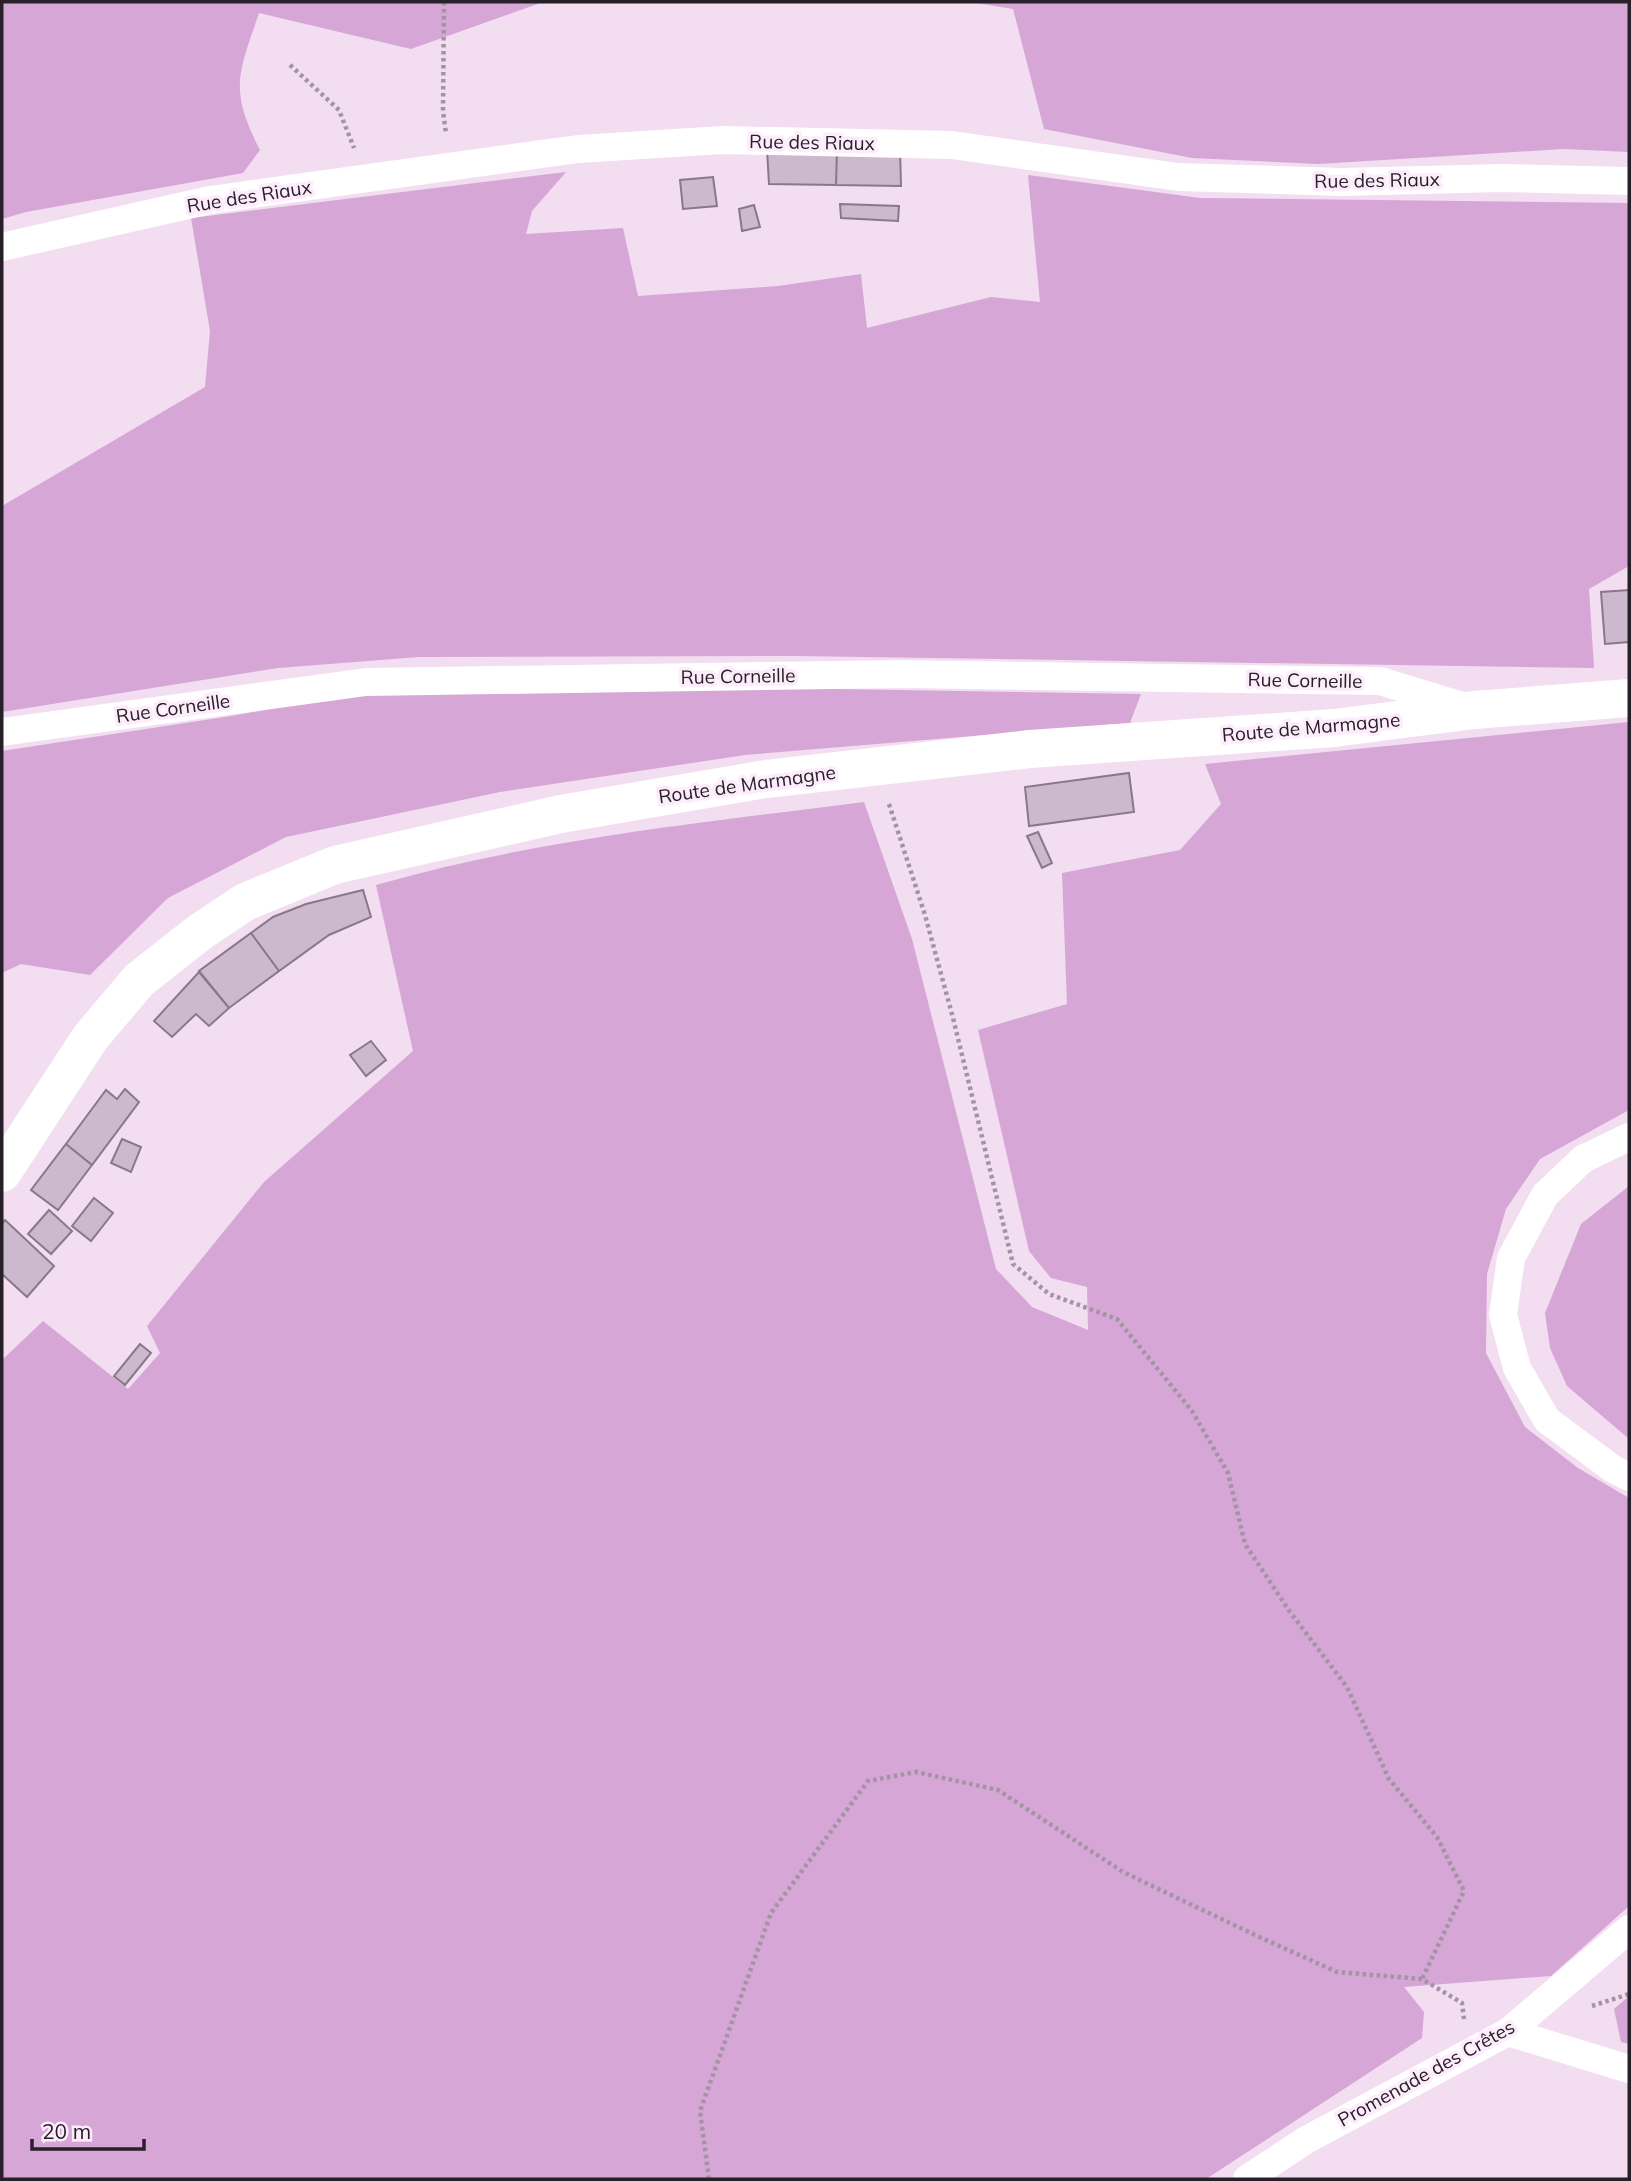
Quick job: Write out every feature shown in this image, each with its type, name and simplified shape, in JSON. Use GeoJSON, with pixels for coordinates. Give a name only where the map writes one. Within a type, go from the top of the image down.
{"type":"FeatureCollection","features":[{"type":"Feature","properties":{"kind":"street","name":"Rue des Riaux"},"geometry":{"type":"LineString","coordinates":[[2,247],[210,200],[578,149],[723,140],[951,145],[1178,177],[1342,182],[1500,178],[1629,181]]}},
{"type":"Feature","properties":{"kind":"street","name":"Rue Corneille"},"geometry":{"type":"LineString","coordinates":[[2,732],[380,681],[904,674],[1380,681],[1474,710]]}},
{"type":"Feature","properties":{"kind":"street","name":"Route de Marmagne"},"geometry":{"type":"LineString","coordinates":[[2,1173],[90,1038],[139,980],[200,932],[245,902],[335,865],[456,835],[561,814],[766,779],[1030,749],[1334,728],[1474,710],[1629,698]]}},
{"type":"Feature","properties":{"kind":"street"},"geometry":{"type":"LineString","coordinates":[[1629,1137],[1583,1159],[1545,1195],[1511,1258],[1503,1315],[1517,1368],[1547,1420],[1613,1469],[1629,1477]]}},
{"type":"Feature","properties":{"kind":"street","name":"Promenade des Crêtes"},"geometry":{"type":"LineString","coordinates":[[1247,2179],[1306,2140],[1508,2032],[1629,1928]]}},
{"type":"Feature","properties":{"kind":"street"},"geometry":{"type":"LineString","coordinates":[[1508,2032],[1629,2069]]}},
{"type":"Feature","properties":{"kind":"path"},"geometry":{"type":"LineString","coordinates":[[444,2],[443,111],[450,166]]}},
{"type":"Feature","properties":{"kind":"path"},"geometry":{"type":"LineString","coordinates":[[290,65],[339,110],[366,178]]}},
{"type":"Feature","properties":{"kind":"path"},"geometry":{"type":"LineString","coordinates":[[879,766],[953,1018],[1013,1264],[1049,1294],[1117,1319],[1192,1412],[1228,1473],[1245,1544],[1290,1612],[1347,1687],[1389,1779],[1437,1837],[1464,1891],[1422,1979]]}},
{"type":"Feature","properties":{"kind":"path"},"geometry":{"type":"LineString","coordinates":[[709,2179],[700,2110],[771,1913],[867,1781],[916,1772],[999,1790],[1123,1872],[1337,1972],[1422,1979],[1462,2003],[1469,2051]]}},
{"type":"Feature","properties":{"kind":"shaded area"},"geometry":{"type":"Polygon","coordinates":[[[2,2],[543,2],[411,49],[259,13],[246,52],[240,82],[244,112],[260,150],[243,173],[26,212],[2,219],[2,2]]]}},
{"type":"Feature","properties":{"kind":"shaded area"},"geometry":{"type":"Polygon","coordinates":[[[970,2],[1629,2],[1629,152],[1563,149],[1318,164],[1192,158],[1044,129],[1013,9],[970,2]]]}},
{"type":"Feature","properties":{"kind":"shaded area"},"geometry":{"type":"Polygon","coordinates":[[[566,172],[532,211],[526,234],[623,228],[638,296],[778,286],[861,274],[867,328],[991,297],[1040,302],[1028,175],[1200,198],[1629,203],[1629,566],[1589,589],[1594,668],[797,656],[419,657],[278,668],[2,712],[2,506],[205,387],[210,331],[191,218],[566,172]]]}},
{"type":"Feature","properties":{"kind":"shaded area"},"geometry":{"type":"Polygon","coordinates":[[[777,688],[1141,694],[1130,723],[745,755],[500,792],[286,837],[168,898],[90,975],[21,964],[2,973],[2,751],[231,716],[371,691],[777,688]]]}},
{"type":"Feature","properties":{"kind":"shaded area"},"geometry":{"type":"Polygon","coordinates":[[[1629,722],[1629,1110],[1540,1159],[1506,1209],[1487,1274],[1486,1353],[1525,1427],[1578,1468],[1629,1498],[1629,1906],[1551,1976],[1404,1987],[1424,2012],[1422,2038],[1206,2179],[2,2179],[2,1360],[43,1321],[128,1389],[160,1353],[147,1326],[264,1182],[413,1051],[376,885],[436,869],[557,844],[680,825],[864,802],[912,939],[996,1269],[1032,1307],[1088,1330],[1087,1287],[1051,1278],[1029,1251],[978,1030],[1067,1004],[1062,873],[1180,850],[1221,804],[1205,764],[1629,722]]]}},
{"type":"Feature","properties":{"kind":"shaded area"},"geometry":{"type":"Polygon","coordinates":[[[1629,1186],[1629,1439],[1567,1386],[1550,1348],[1545,1313],[1581,1224],[1629,1186]]]}},
{"type":"Feature","properties":{"kind":"shaded area"},"geometry":{"type":"Polygon","coordinates":[[[1629,1996],[1629,2044],[1621,2042],[1614,2009],[1629,1996]]]}},
{"type":"Feature","properties":{"kind":"building"},"geometry":{"type":"Polygon","coordinates":[[[767,149],[837,150],[836,185],[769,184],[767,149]]]}},
{"type":"Feature","properties":{"kind":"building"},"geometry":{"type":"Polygon","coordinates":[[[900,149],[901,186],[836,185],[837,150],[900,149]]]}},
{"type":"Feature","properties":{"kind":"building"},"geometry":{"type":"Polygon","coordinates":[[[713,177],[717,206],[683,209],[680,180],[713,177]]]}},
{"type":"Feature","properties":{"kind":"building"},"geometry":{"type":"Polygon","coordinates":[[[840,204],[899,206],[898,221],[841,218],[840,204]]]}},
{"type":"Feature","properties":{"kind":"building"},"geometry":{"type":"Polygon","coordinates":[[[754,205],[760,227],[742,231],[739,209],[754,205]]]}},
{"type":"Feature","properties":{"kind":"building"},"geometry":{"type":"Polygon","coordinates":[[[1629,590],[1629,642],[1605,644],[1601,592],[1629,590]]]}},
{"type":"Feature","properties":{"kind":"building"},"geometry":{"type":"Polygon","coordinates":[[[1129,773],[1134,812],[1029,826],[1025,787],[1129,773]]]}},
{"type":"Feature","properties":{"kind":"building"},"geometry":{"type":"Polygon","coordinates":[[[1038,832],[1052,863],[1042,868],[1027,836],[1038,832]]]}},
{"type":"Feature","properties":{"kind":"building"},"geometry":{"type":"Polygon","coordinates":[[[363,890],[371,917],[329,935],[279,971],[251,933],[273,917],[306,904],[363,890]]]}},
{"type":"Feature","properties":{"kind":"building"},"geometry":{"type":"Polygon","coordinates":[[[251,933],[279,971],[229,1008],[199,971],[251,933]]]}},
{"type":"Feature","properties":{"kind":"building"},"geometry":{"type":"Polygon","coordinates":[[[199,972],[229,1008],[209,1026],[196,1014],[172,1037],[154,1021],[199,972]]]}},
{"type":"Feature","properties":{"kind":"building"},"geometry":{"type":"Polygon","coordinates":[[[371,1041],[386,1060],[366,1076],[350,1055],[371,1041]]]}},
{"type":"Feature","properties":{"kind":"building"},"geometry":{"type":"Polygon","coordinates":[[[125,1089],[139,1102],[92,1165],[66,1144],[106,1090],[117,1099],[125,1089]]]}},
{"type":"Feature","properties":{"kind":"building"},"geometry":{"type":"Polygon","coordinates":[[[122,1139],[141,1147],[131,1172],[111,1163],[122,1139]]]}},
{"type":"Feature","properties":{"kind":"building"},"geometry":{"type":"Polygon","coordinates":[[[66,1144],[92,1165],[58,1210],[31,1190],[66,1144]]]}},
{"type":"Feature","properties":{"kind":"building"},"geometry":{"type":"Polygon","coordinates":[[[94,1198],[113,1213],[91,1241],[72,1226],[94,1198]]]}},
{"type":"Feature","properties":{"kind":"building"},"geometry":{"type":"Polygon","coordinates":[[[49,1210],[72,1231],[51,1254],[28,1234],[49,1210]]]}},
{"type":"Feature","properties":{"kind":"building"},"geometry":{"type":"Polygon","coordinates":[[[5,1220],[54,1266],[27,1297],[2,1274],[2,1224],[5,1220]]]}},
{"type":"Feature","properties":{"kind":"building"},"geometry":{"type":"Polygon","coordinates":[[[140,1344],[151,1353],[125,1385],[114,1376],[140,1344]]]}}]}
